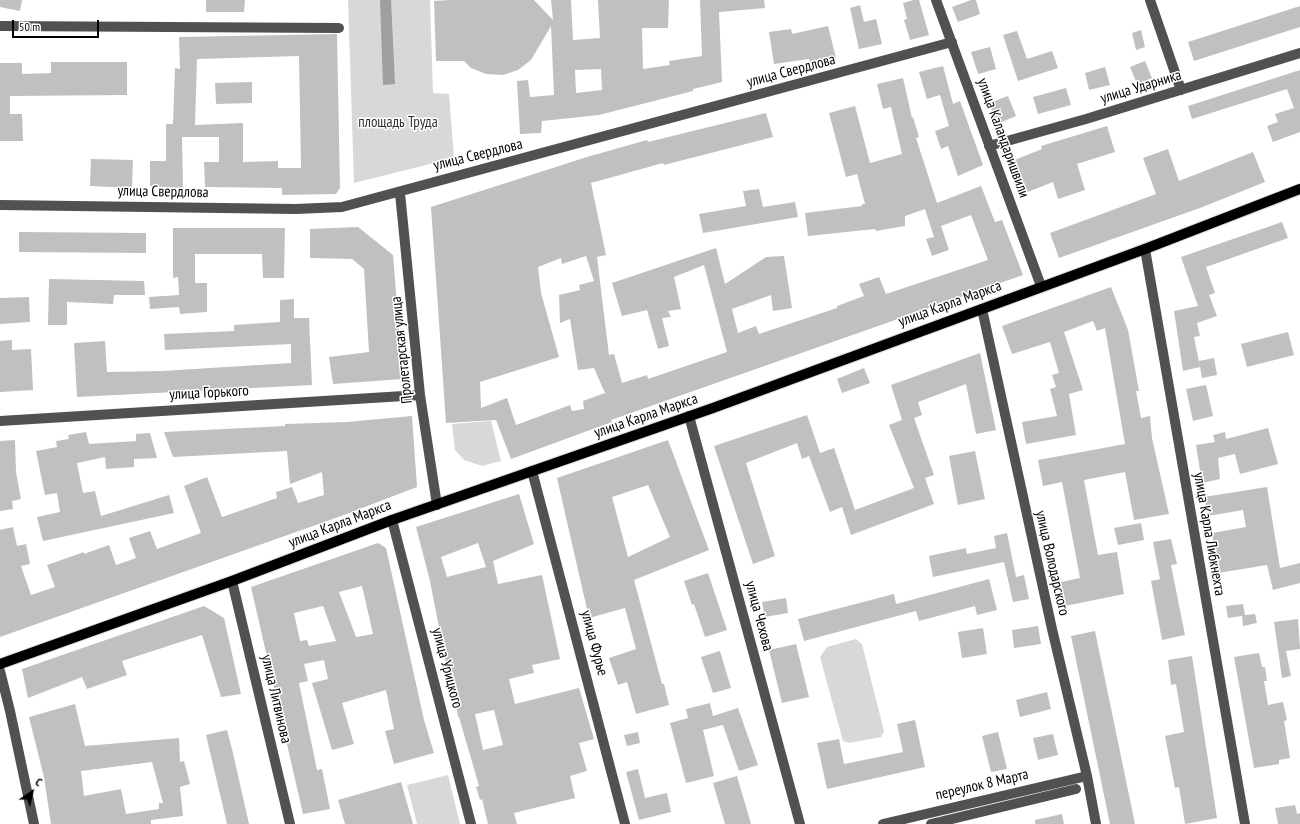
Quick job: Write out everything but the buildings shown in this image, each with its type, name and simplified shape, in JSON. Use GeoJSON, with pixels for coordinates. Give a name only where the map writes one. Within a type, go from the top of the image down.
{"type":"FeatureCollection","features":[{"type":"Feature","properties":{"kind":"main road","name":"улица Карла Маркса"},"geometry":{"type":"LineString","coordinates":[[0,664],[232,581],[392,520],[690,416],[1145,249],[1300,189]]}},
{"type":"Feature","properties":{"kind":"street","name":"улица Каландаришвили"},"geometry":{"type":"LineString","coordinates":[[936,0],[1041,286]]}},
{"type":"Feature","properties":{"kind":"street"},"geometry":{"type":"LineString","coordinates":[[1150,0],[1181,90]]}},
{"type":"Feature","properties":{"kind":"street"},"geometry":{"type":"LineString","coordinates":[[0,26],[338,28]]}},
{"type":"Feature","properties":{"kind":"street","name":"улица Свердлова"},"geometry":{"type":"LineString","coordinates":[[0,206],[296,209],[342,207],[400,192],[412,187],[513,162],[952,42]]}},
{"type":"Feature","properties":{"kind":"street","name":"улица Ударника"},"geometry":{"type":"LineString","coordinates":[[990,146],[1086,119],[1300,53]]}},
{"type":"Feature","properties":{"kind":"street","name":"Пролетарская улица"},"geometry":{"type":"LineString","coordinates":[[400,192],[420,395],[437,505]]}},
{"type":"Feature","properties":{"kind":"street","name":"улица Карла Либкнехта"},"geometry":{"type":"LineString","coordinates":[[1145,249],[1245,824]]}},
{"type":"Feature","properties":{"kind":"street","name":"улица Володарского"},"geometry":{"type":"LineString","coordinates":[[982,308],[1052,629],[1087,776],[1096,824]]}},
{"type":"Feature","properties":{"kind":"street","name":"улица Горького"},"geometry":{"type":"LineString","coordinates":[[0,421],[420,395]]}},
{"type":"Feature","properties":{"kind":"street","name":"улица Чехова"},"geometry":{"type":"LineString","coordinates":[[690,416],[800,824]]}},
{"type":"Feature","properties":{"kind":"street","name":"улица Фурье"},"geometry":{"type":"LineString","coordinates":[[532,471],[626,824]]}},
{"type":"Feature","properties":{"kind":"street","name":"улица Урицкого"},"geometry":{"type":"LineString","coordinates":[[392,520],[471,824]]}},
{"type":"Feature","properties":{"kind":"street","name":"улица Литвинова"},"geometry":{"type":"LineString","coordinates":[[232,581],[290,824]]}},
{"type":"Feature","properties":{"kind":"street"},"geometry":{"type":"LineString","coordinates":[[0,671],[10,710],[34,824]]}},
{"type":"Feature","properties":{"kind":"street","name":"переулок 8 Марта"},"geometry":{"type":"LineString","coordinates":[[884,824],[1087,776]]}},
{"type":"Feature","properties":{"kind":"street"},"geometry":{"type":"LineString","coordinates":[[931,824],[1076,789]]}},
{"type":"Feature","properties":{"kind":"green space","name":"площадь Труда"},"geometry":{"type":"Polygon","coordinates":[[[348,0],[430,0],[433,93],[449,94],[454,158],[354,183],[348,0]]]}},
{"type":"Feature","properties":{"kind":"green space"},"geometry":{"type":"Polygon","coordinates":[[[491,421],[501,461],[482,466],[464,460],[455,450],[452,424],[491,421]]]}},
{"type":"Feature","properties":{"kind":"green space"},"geometry":{"type":"Polygon","coordinates":[[[856,639],[862,644],[884,731],[881,737],[849,743],[843,741],[820,657],[827,647],[856,639]]]}},
{"type":"Feature","properties":{"kind":"green space"},"geometry":{"type":"Polygon","coordinates":[[[448,775],[460,824],[417,824],[407,785],[448,775]]]}},
{"type":"Feature","properties":{"kind":"shaded area"},"geometry":{"type":"Polygon","coordinates":[[[380,0],[391,0],[395,84],[383,85],[380,0]]]}}]}
